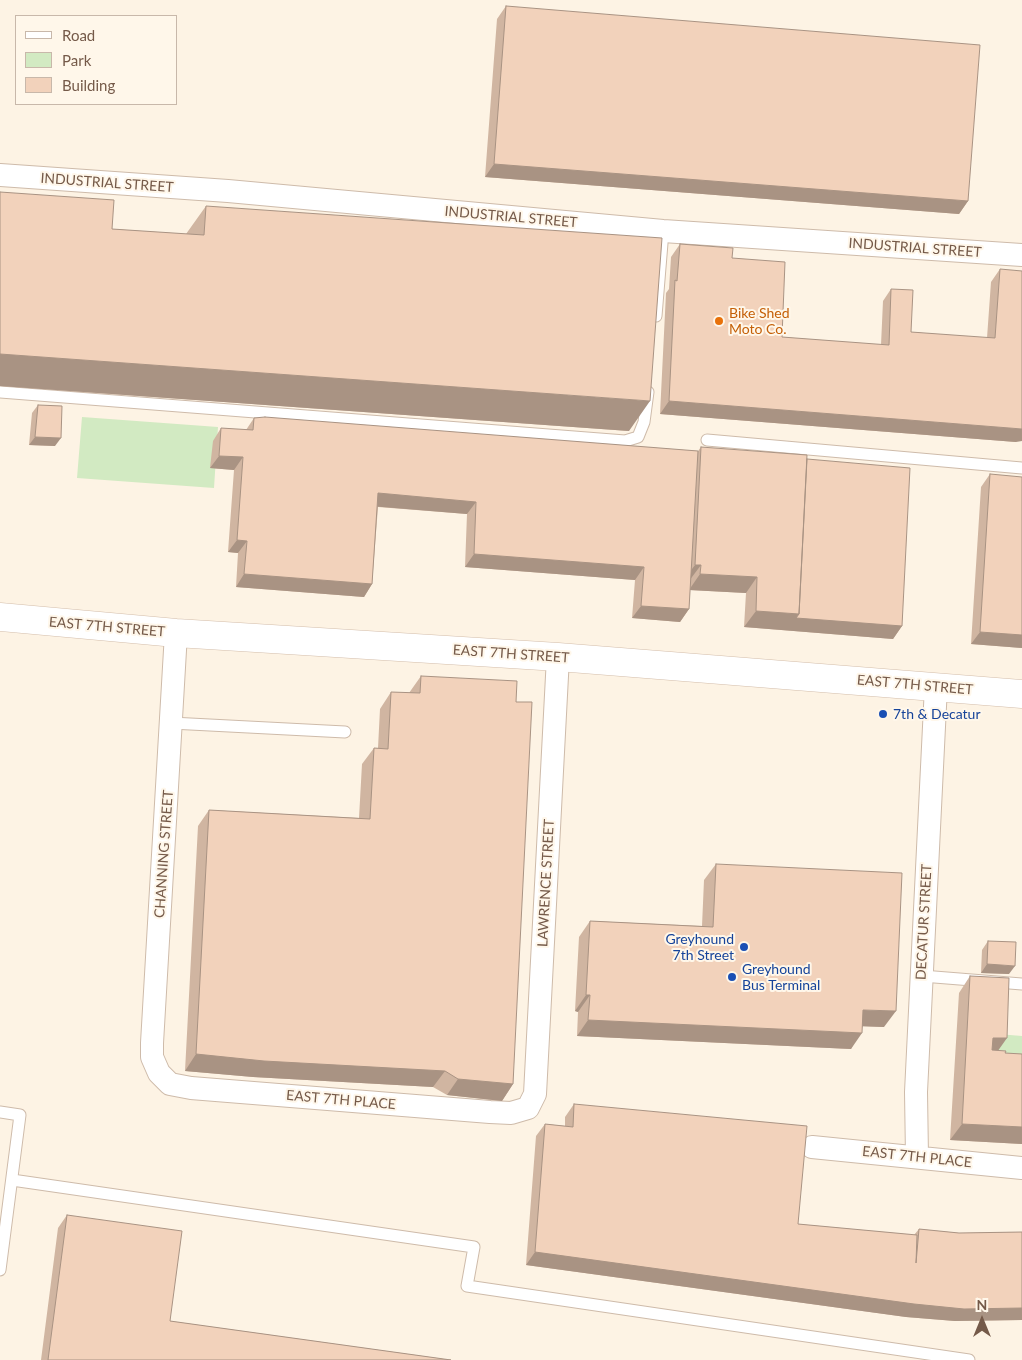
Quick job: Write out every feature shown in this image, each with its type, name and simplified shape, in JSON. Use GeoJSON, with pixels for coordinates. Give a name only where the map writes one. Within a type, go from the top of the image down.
{"type":"FeatureCollection","features":[{"type":"Feature","properties":{"kind":"main road","name":"EAST 7TH STREET"},"geometry":{"type":"LineString","coordinates":[[0,617],[176,633],[558,657],[1022,694]]}},
{"type":"Feature","properties":{"kind":"street","name":"INDUSTRIAL STREET"},"geometry":{"type":"LineString","coordinates":[[0,175],[36,183],[228,191],[663,231],[1022,255]]}},
{"type":"Feature","properties":{"kind":"street","name":"CHANNING STREET"},"geometry":{"type":"LineString","coordinates":[[159,1073],[152,1057],[152,1042],[176,633]]}},
{"type":"Feature","properties":{"kind":"street","name":"LAWRENCE STREET"},"geometry":{"type":"LineString","coordinates":[[528,1108],[535,1094],[558,657]]}},
{"type":"Feature","properties":{"kind":"street","name":"DECATUR STREET"},"geometry":{"type":"LineString","coordinates":[[917,1157],[916,1092],[936,686]]}},
{"type":"Feature","properties":{"kind":"street","name":"EAST 7TH PLACE"},"geometry":{"type":"LineString","coordinates":[[159,1073],[170,1084],[191,1088],[490,1112],[511,1113],[528,1108]]}},
{"type":"Feature","properties":{"kind":"street","name":"EAST 7TH PLACE"},"geometry":{"type":"LineString","coordinates":[[812,1147],[1022,1168]]}},
{"type":"Feature","properties":{"kind":"lane"},"geometry":{"type":"LineString","coordinates":[[654,328],[662,261],[663,231]]}},
{"type":"Feature","properties":{"kind":"lane"},"geometry":{"type":"LineString","coordinates":[[0,392],[625,441],[638,437],[644,422],[648,384]]}},
{"type":"Feature","properties":{"kind":"lane"},"geometry":{"type":"LineString","coordinates":[[707,440],[1022,468]]}},
{"type":"Feature","properties":{"kind":"lane"},"geometry":{"type":"LineString","coordinates":[[171,723],[346,732]]}},
{"type":"Feature","properties":{"kind":"lane"},"geometry":{"type":"LineString","coordinates":[[922,976],[1022,984]]}},
{"type":"Feature","properties":{"kind":"lane"},"geometry":{"type":"LineString","coordinates":[[0,1112],[20,1115],[0,1270]]}},
{"type":"Feature","properties":{"kind":"lane"},"geometry":{"type":"LineString","coordinates":[[12,1180],[474,1247],[467,1286],[969,1360]]}},
{"type":"Feature","properties":{"kind":"green space"},"geometry":{"type":"Polygon","coordinates":[[[82,417],[218,427],[214,488],[77,478],[82,417]]]}},
{"type":"Feature","properties":{"kind":"green space"},"geometry":{"type":"Polygon","coordinates":[[[998,1034],[1022,1036],[1022,1071],[984,1052],[998,1034]]]}},
{"type":"Feature","properties":{"kind":"building"},"geometry":{"type":"Polygon","coordinates":[[[506,6],[980,45],[968,201],[494,164],[506,6]]]}},
{"type":"Feature","properties":{"kind":"building"},"geometry":{"type":"Polygon","coordinates":[[[0,192],[114,200],[112,229],[204,235],[206,206],[662,238],[650,401],[0,354],[0,192]]]}},
{"type":"Feature","properties":{"kind":"building"},"geometry":{"type":"Polygon","coordinates":[[[680,244],[733,248],[732,258],[785,262],[782,337],[889,345],[891,289],[913,290],[911,332],[995,338],[1000,269],[1022,271],[1022,429],[669,401],[675,280],[677,281],[680,244]]]}},
{"type":"Feature","properties":{"kind":"building"},"geometry":{"type":"Polygon","coordinates":[[[38,405],[62,406],[61,438],[35,437],[38,405]]]}},
{"type":"Feature","properties":{"kind":"building"},"geometry":{"type":"Polygon","coordinates":[[[265,417],[698,451],[689,609],[641,606],[644,567],[474,554],[476,502],[378,493],[372,584],[244,574],[247,541],[237,540],[243,457],[219,456],[221,428],[253,430],[254,418],[265,417]]]}},
{"type":"Feature","properties":{"kind":"building"},"geometry":{"type":"Polygon","coordinates":[[[701,447],[807,455],[799,614],[756,611],[757,577],[700,574],[701,565],[695,565],[701,447]]]}},
{"type":"Feature","properties":{"kind":"building"},"geometry":{"type":"Polygon","coordinates":[[[807,459],[910,468],[902,626],[796,618],[799,614],[807,459]]]}},
{"type":"Feature","properties":{"kind":"building"},"geometry":{"type":"Polygon","coordinates":[[[990,474],[1022,477],[1022,635],[980,632],[990,474]]]}},
{"type":"Feature","properties":{"kind":"building"},"geometry":{"type":"Polygon","coordinates":[[[421,676],[517,681],[516,702],[532,702],[513,1084],[458,1079],[445,1071],[264,1061],[196,1054],[209,810],[370,819],[374,748],[388,749],[391,692],[420,693],[421,676]]]}},
{"type":"Feature","properties":{"kind":"building","name":"Greyhound Bus Terminal"},"geometry":{"type":"Polygon","coordinates":[[[716,864],[902,873],[896,1011],[863,1010],[862,1033],[588,1020],[590,995],[586,995],[590,921],[713,927],[716,864]]]}},
{"type":"Feature","properties":{"kind":"building"},"geometry":{"type":"Polygon","coordinates":[[[988,941],[1016,942],[1015,966],[987,964],[988,941]]]}},
{"type":"Feature","properties":{"kind":"building"},"geometry":{"type":"Polygon","coordinates":[[[970,976],[1009,978],[1007,1038],[993,1038],[992,1050],[1022,1054],[1022,1127],[962,1124],[970,976]]]}},
{"type":"Feature","properties":{"kind":"building"},"geometry":{"type":"Polygon","coordinates":[[[574,1104],[807,1126],[798,1224],[917,1235],[916,1263],[919,1229],[959,1233],[1022,1232],[1022,1308],[964,1309],[914,1304],[535,1252],[545,1124],[573,1127],[574,1104]]]}},
{"type":"Feature","properties":{"kind":"building"},"geometry":{"type":"Polygon","coordinates":[[[67,1215],[182,1231],[170,1321],[451,1360],[48,1360],[67,1215]]]}},
{"type":"Feature","properties":{"kind":"place","name":"Bike Shed Moto Co."},"geometry":{"type":"Point","coordinates":[719,321]}},
{"type":"Feature","properties":{"kind":"place","name":"7th & Decatur"},"geometry":{"type":"Point","coordinates":[883,714]}},
{"type":"Feature","properties":{"kind":"place","name":"Greyhound 7th Street"},"geometry":{"type":"Point","coordinates":[744,947]}},
{"type":"Feature","properties":{"kind":"place","name":"Greyhound Bus Terminal"},"geometry":{"type":"Point","coordinates":[732,977]}}]}
